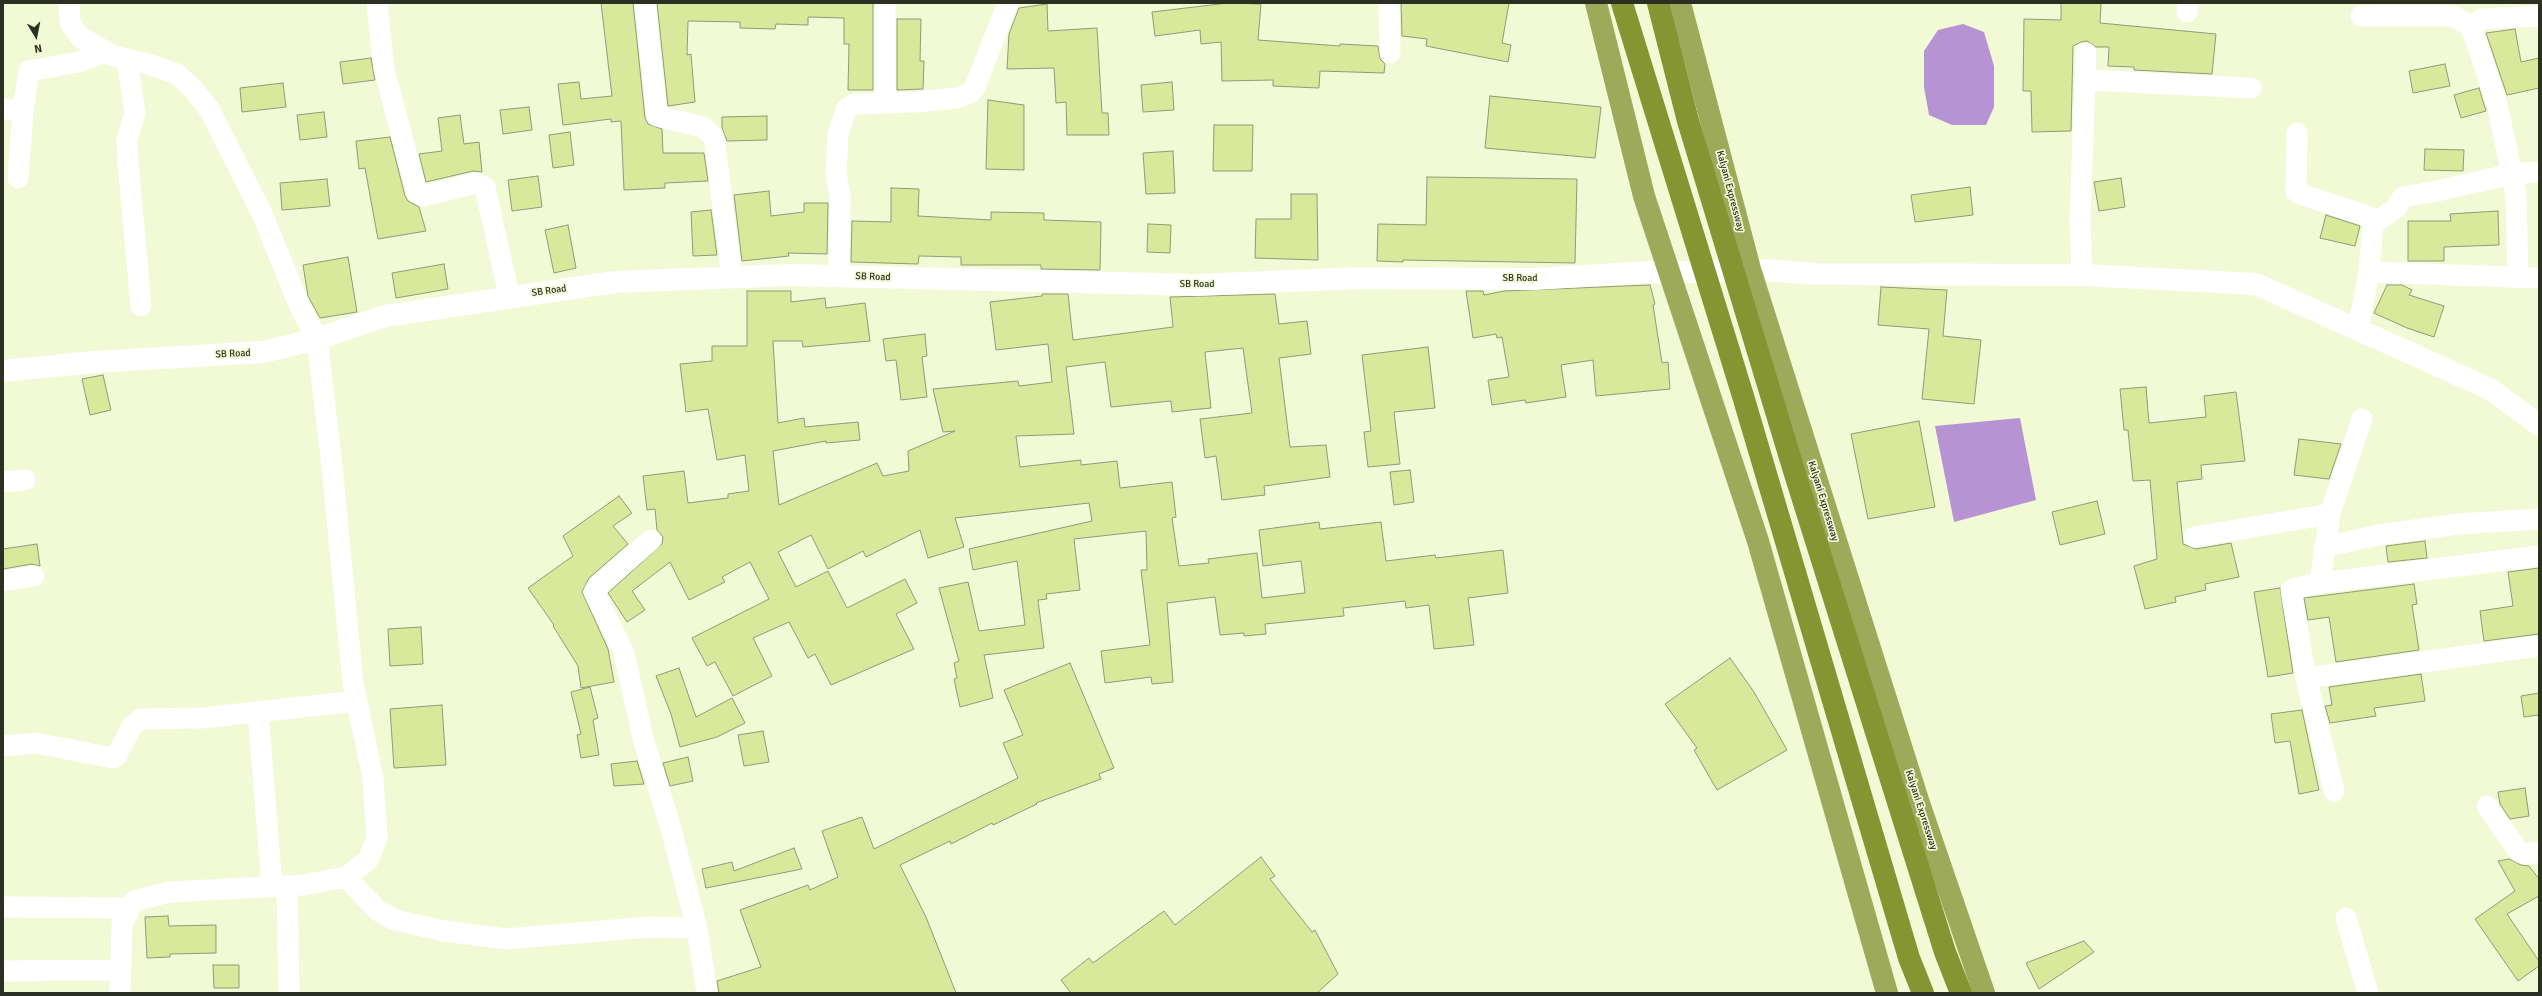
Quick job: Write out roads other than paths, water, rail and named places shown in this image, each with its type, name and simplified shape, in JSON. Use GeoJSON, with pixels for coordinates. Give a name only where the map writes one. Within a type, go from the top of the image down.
{"type":"FeatureCollection","features":[{"type":"Feature","properties":{"kind":"highway"},"geometry":{"type":"LineString","coordinates":[[1596,3],[1644,196],[1758,541],[1792,666],[1887,993]]}},
{"type":"Feature","properties":{"kind":"highway"},"geometry":{"type":"LineString","coordinates":[[1622,3],[1700,254],[1909,958],[1923,993]]}},
{"type":"Feature","properties":{"kind":"highway"},"geometry":{"type":"LineString","coordinates":[[1658,3],[1688,121],[1728,253],[1945,952],[1961,993]]}},
{"type":"Feature","properties":{"kind":"highway","name":"Kalyani Expressway"},"geometry":{"type":"LineString","coordinates":[[1680,3],[1750,269],[1919,803],[1984,993]]}},
{"type":"Feature","properties":{"kind":"street"},"geometry":{"type":"LineString","coordinates":[[69,3],[70,23],[80,37],[106,52],[127,60],[148,64],[177,74],[194,90],[209,109],[263,216],[300,306],[316,339],[333,471],[353,683],[373,778],[377,838],[368,860],[346,877],[279,886],[169,892],[134,901],[122,924],[120,993]]}},
{"type":"Feature","properties":{"kind":"street"},"geometry":{"type":"LineString","coordinates":[[376,3],[384,69],[417,193],[424,196],[476,183],[485,186],[509,296]]}},
{"type":"Feature","properties":{"kind":"street"},"geometry":{"type":"LineString","coordinates":[[645,3],[657,116],[702,127],[714,137],[732,277]]}},
{"type":"Feature","properties":{"kind":"street"},"geometry":{"type":"LineString","coordinates":[[886,3],[886,102]]}},
{"type":"Feature","properties":{"kind":"street"},"geometry":{"type":"LineString","coordinates":[[839,276],[840,197],[836,173],[838,134],[846,110],[854,104],[916,102],[957,98],[970,92],[975,87],[1008,3]]}},
{"type":"Feature","properties":{"kind":"street"},"geometry":{"type":"LineString","coordinates":[[1389,3],[1390,53]]}},
{"type":"Feature","properties":{"kind":"street"},"geometry":{"type":"LineString","coordinates":[[2361,16],[2453,16],[2471,26],[2497,104],[2512,174],[2516,196],[2518,278]]}},
{"type":"Feature","properties":{"kind":"street"},"geometry":{"type":"LineString","coordinates":[[2471,26],[2482,19],[2539,16]]}},
{"type":"Feature","properties":{"kind":"street"},"geometry":{"type":"LineString","coordinates":[[18,178],[13,110],[29,71],[78,62],[106,52]]}},
{"type":"Feature","properties":{"kind":"street"},"geometry":{"type":"LineString","coordinates":[[2082,275],[2080,220],[2086,53]]}},
{"type":"Feature","properties":{"kind":"street"},"geometry":{"type":"LineString","coordinates":[[127,60],[135,113],[127,140],[141,306]]}},
{"type":"Feature","properties":{"kind":"street"},"geometry":{"type":"LineString","coordinates":[[2086,80],[2251,88]]}},
{"type":"Feature","properties":{"kind":"street"},"geometry":{"type":"LineString","coordinates":[[2297,133],[2296,191],[2300,194],[2368,216],[2373,224],[2368,272],[2358,330]]}},
{"type":"Feature","properties":{"kind":"street"},"geometry":{"type":"LineString","coordinates":[[2373,224],[2396,208],[2403,197],[2438,191],[2512,174],[2539,172]]}},
{"type":"Feature","properties":{"kind":"street","name":"SB Road"},"geometry":{"type":"LineString","coordinates":[[3,371],[94,362],[264,352],[316,339],[385,316],[509,296],[615,282],[732,277],[839,276],[1197,285],[1361,278],[1534,279],[1649,272],[1669,273],[1750,269],[1816,274],[2082,275],[2256,284],[2490,389],[2539,426]]}},
{"type":"Feature","properties":{"kind":"street"},"geometry":{"type":"LineString","coordinates":[[2368,272],[2539,278]]}},
{"type":"Feature","properties":{"kind":"street"},"geometry":{"type":"LineString","coordinates":[[2320,583],[2324,547],[2330,514],[2362,419]]}},
{"type":"Feature","properties":{"kind":"street"},"geometry":{"type":"LineString","coordinates":[[3,482],[25,480]]}},
{"type":"Feature","properties":{"kind":"street"},"geometry":{"type":"LineString","coordinates":[[2194,537],[2330,514]]}},
{"type":"Feature","properties":{"kind":"street"},"geometry":{"type":"LineString","coordinates":[[2324,547],[2378,535],[2458,524],[2539,519]]}},
{"type":"Feature","properties":{"kind":"street"},"geometry":{"type":"LineString","coordinates":[[651,540],[597,586],[594,592],[624,653],[644,742],[670,825],[697,928],[707,993]]}},
{"type":"Feature","properties":{"kind":"street"},"geometry":{"type":"LineString","coordinates":[[2334,791],[2306,678],[2291,591],[2295,588],[2320,583],[2539,556]]}},
{"type":"Feature","properties":{"kind":"street"},"geometry":{"type":"LineString","coordinates":[[3,581],[34,576]]}},
{"type":"Feature","properties":{"kind":"street"},"geometry":{"type":"LineString","coordinates":[[2306,678],[2539,646]]}},
{"type":"Feature","properties":{"kind":"street"},"geometry":{"type":"LineString","coordinates":[[3,746],[36,744],[113,758],[117,755],[132,726],[141,719],[202,718],[356,701]]}},
{"type":"Feature","properties":{"kind":"street"},"geometry":{"type":"LineString","coordinates":[[258,712],[279,886],[289,993]]}},
{"type":"Feature","properties":{"kind":"street"},"geometry":{"type":"LineString","coordinates":[[2488,806],[2519,852],[2525,854],[2539,852]]}},
{"type":"Feature","properties":{"kind":"street"},"geometry":{"type":"LineString","coordinates":[[346,877],[377,910],[395,920],[444,931],[506,940],[650,928],[697,928]]}},
{"type":"Feature","properties":{"kind":"street"},"geometry":{"type":"LineString","coordinates":[[3,907],[130,908]]}},
{"type":"Feature","properties":{"kind":"street"},"geometry":{"type":"LineString","coordinates":[[2346,918],[2368,993]]}},
{"type":"Feature","properties":{"kind":"street"},"geometry":{"type":"LineString","coordinates":[[3,971],[121,970]]}}]}
